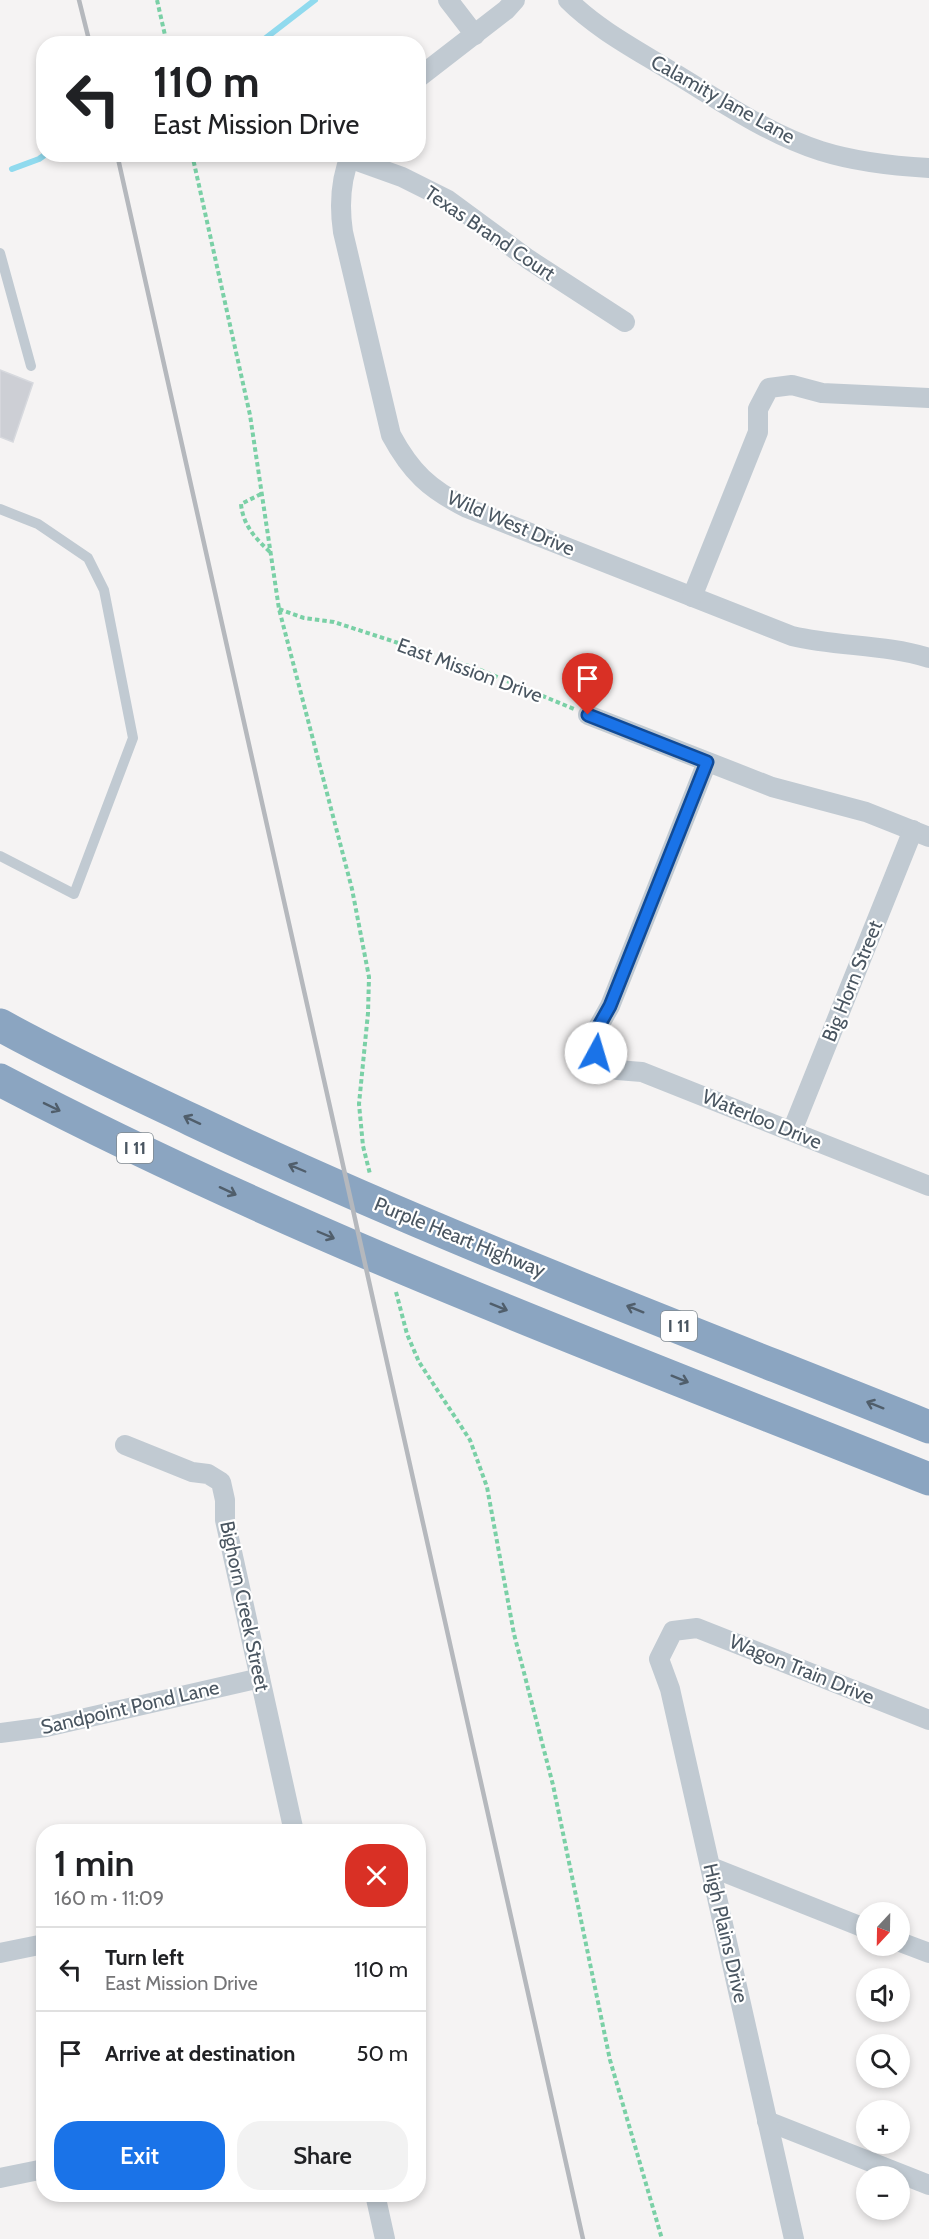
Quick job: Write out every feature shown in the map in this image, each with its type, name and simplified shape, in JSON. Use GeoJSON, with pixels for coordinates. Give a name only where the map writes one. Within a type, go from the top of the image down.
{"type":"FeatureCollection","features":[{"type":"Feature","properties":{"kind":"highway","name":"Purple Heart Highway"},"geometry":{"type":"LineString","coordinates":[[0,1025],[49,1052],[264,1154],[428,1225],[929,1427]]}},
{"type":"Feature","properties":{"kind":"highway","name":"I 11"},"geometry":{"type":"LineString","coordinates":[[0,1080],[133,1148],[272,1212],[445,1285],[929,1479]]}},
{"type":"Feature","properties":{"kind":"street"},"geometry":{"type":"LineString","coordinates":[[448,0],[475,35]]}},
{"type":"Feature","properties":{"kind":"street"},"geometry":{"type":"LineString","coordinates":[[426,72],[506,10],[514,0]]}},
{"type":"Feature","properties":{"kind":"street","name":"Calamity Jane Lane"},"geometry":{"type":"LineString","coordinates":[[568,0],[581,12],[645,55],[766,127],[795,141],[850,159],[929,168]]}},
{"type":"Feature","properties":{"kind":"street","name":"Wild West Drive"},"geometry":{"type":"LineString","coordinates":[[348,162],[341,190],[340,212],[343,232],[391,435],[403,458],[429,486],[467,508],[792,636],[837,645],[895,650],[929,658]]}},
{"type":"Feature","properties":{"kind":"street","name":"Texas Brand Court"},"geometry":{"type":"LineString","coordinates":[[365,162],[448,200],[528,259],[625,322]]}},
{"type":"Feature","properties":{"kind":"street"},"geometry":{"type":"LineString","coordinates":[[692,597],[758,432],[758,409],[769,387],[792,385],[822,393],[929,398]]}},
{"type":"Feature","properties":{"kind":"street"},"geometry":{"type":"LineString","coordinates":[[588,715],[772,787],[866,812],[921,833]]}},
{"type":"Feature","properties":{"kind":"street","name":"Waterloo Drive"},"geometry":{"type":"LineString","coordinates":[[707,762],[610,1006],[596,1031],[596,1053],[617,1070],[642,1072],[929,1186]]}},
{"type":"Feature","properties":{"kind":"street","name":"Big Horn Street"},"geometry":{"type":"LineString","coordinates":[[792,1131],[921,833]]}},
{"type":"Feature","properties":{"kind":"street","name":"Bighorn Creek Street"},"geometry":{"type":"LineString","coordinates":[[125,1445],[192,1472],[208,1474],[221,1482],[225,1500],[225,1520],[292,1824]]}},
{"type":"Feature","properties":{"kind":"street","name":"Wagon Train Drive"},"geometry":{"type":"LineString","coordinates":[[673,1631],[697,1628],[929,1720]]}},
{"type":"Feature","properties":{"kind":"street","name":"High Plains Drive"},"geometry":{"type":"LineString","coordinates":[[673,1631],[660,1659],[670,1689],[794,2239]]}},
{"type":"Feature","properties":{"kind":"street","name":"Sandpoint Pond Lane"},"geometry":{"type":"LineString","coordinates":[[0,1733],[46,1727],[260,1678]]}},
{"type":"Feature","properties":{"kind":"street"},"geometry":{"type":"LineString","coordinates":[[711,1867],[856,1925]]}},
{"type":"Feature","properties":{"kind":"street"},"geometry":{"type":"LineString","coordinates":[[0,1953],[36,1946]]}},
{"type":"Feature","properties":{"kind":"street"},"geometry":{"type":"LineString","coordinates":[[910,1946],[929,1953]]}},
{"type":"Feature","properties":{"kind":"street"},"geometry":{"type":"LineString","coordinates":[[767,2121],[929,2185]]}},
{"type":"Feature","properties":{"kind":"street"},"geometry":{"type":"LineString","coordinates":[[0,2178],[36,2171]]}},
{"type":"Feature","properties":{"kind":"street"},"geometry":{"type":"LineString","coordinates":[[377,2202],[385,2239]]}},
{"type":"Feature","properties":{"kind":"lane"},"geometry":{"type":"LineString","coordinates":[[0,253],[31,366]]}},
{"type":"Feature","properties":{"kind":"lane"},"geometry":{"type":"LineString","coordinates":[[0,509],[38,524],[88,558],[104,590],[133,738],[74,894],[0,856]]}},
{"type":"Feature","properties":{"kind":"path"},"geometry":{"type":"LineString","coordinates":[[157,0],[165,36]]}},
{"type":"Feature","properties":{"kind":"path"},"geometry":{"type":"LineString","coordinates":[[261,494],[241,504],[242,514],[256,538],[270,552]]}},
{"type":"Feature","properties":{"kind":"path","name":"East Mission Drive"},"geometry":{"type":"LineString","coordinates":[[279,609],[304,618],[334,622],[478,669],[588,715]]}},
{"type":"Feature","properties":{"kind":"building"},"geometry":{"type":"Polygon","coordinates":[[[0,370],[33,383],[13,442],[0,437],[0,370]]]}},
{"type":"Feature","properties":{"kind":"waterway"},"geometry":{"type":"LineString","coordinates":[[268,36],[315,0]]}},
{"type":"Feature","properties":{"kind":"waterway"},"geometry":{"type":"LineString","coordinates":[[12,169],[36,160]]}},
{"type":"Feature","properties":{"kind":"railway"},"geometry":{"type":"LineString","coordinates":[[79,0],[88,36]]}},
{"type":"Feature","properties":{"kind":"railway"},"geometry":{"type":"LineString","coordinates":[[119,162],[583,2239]]}},
{"type":"Feature","properties":{"kind":"route"},"geometry":{"type":"LineString","coordinates":[[588,715],[707,762],[610,1006],[596,1031],[596,1053]]}}]}
